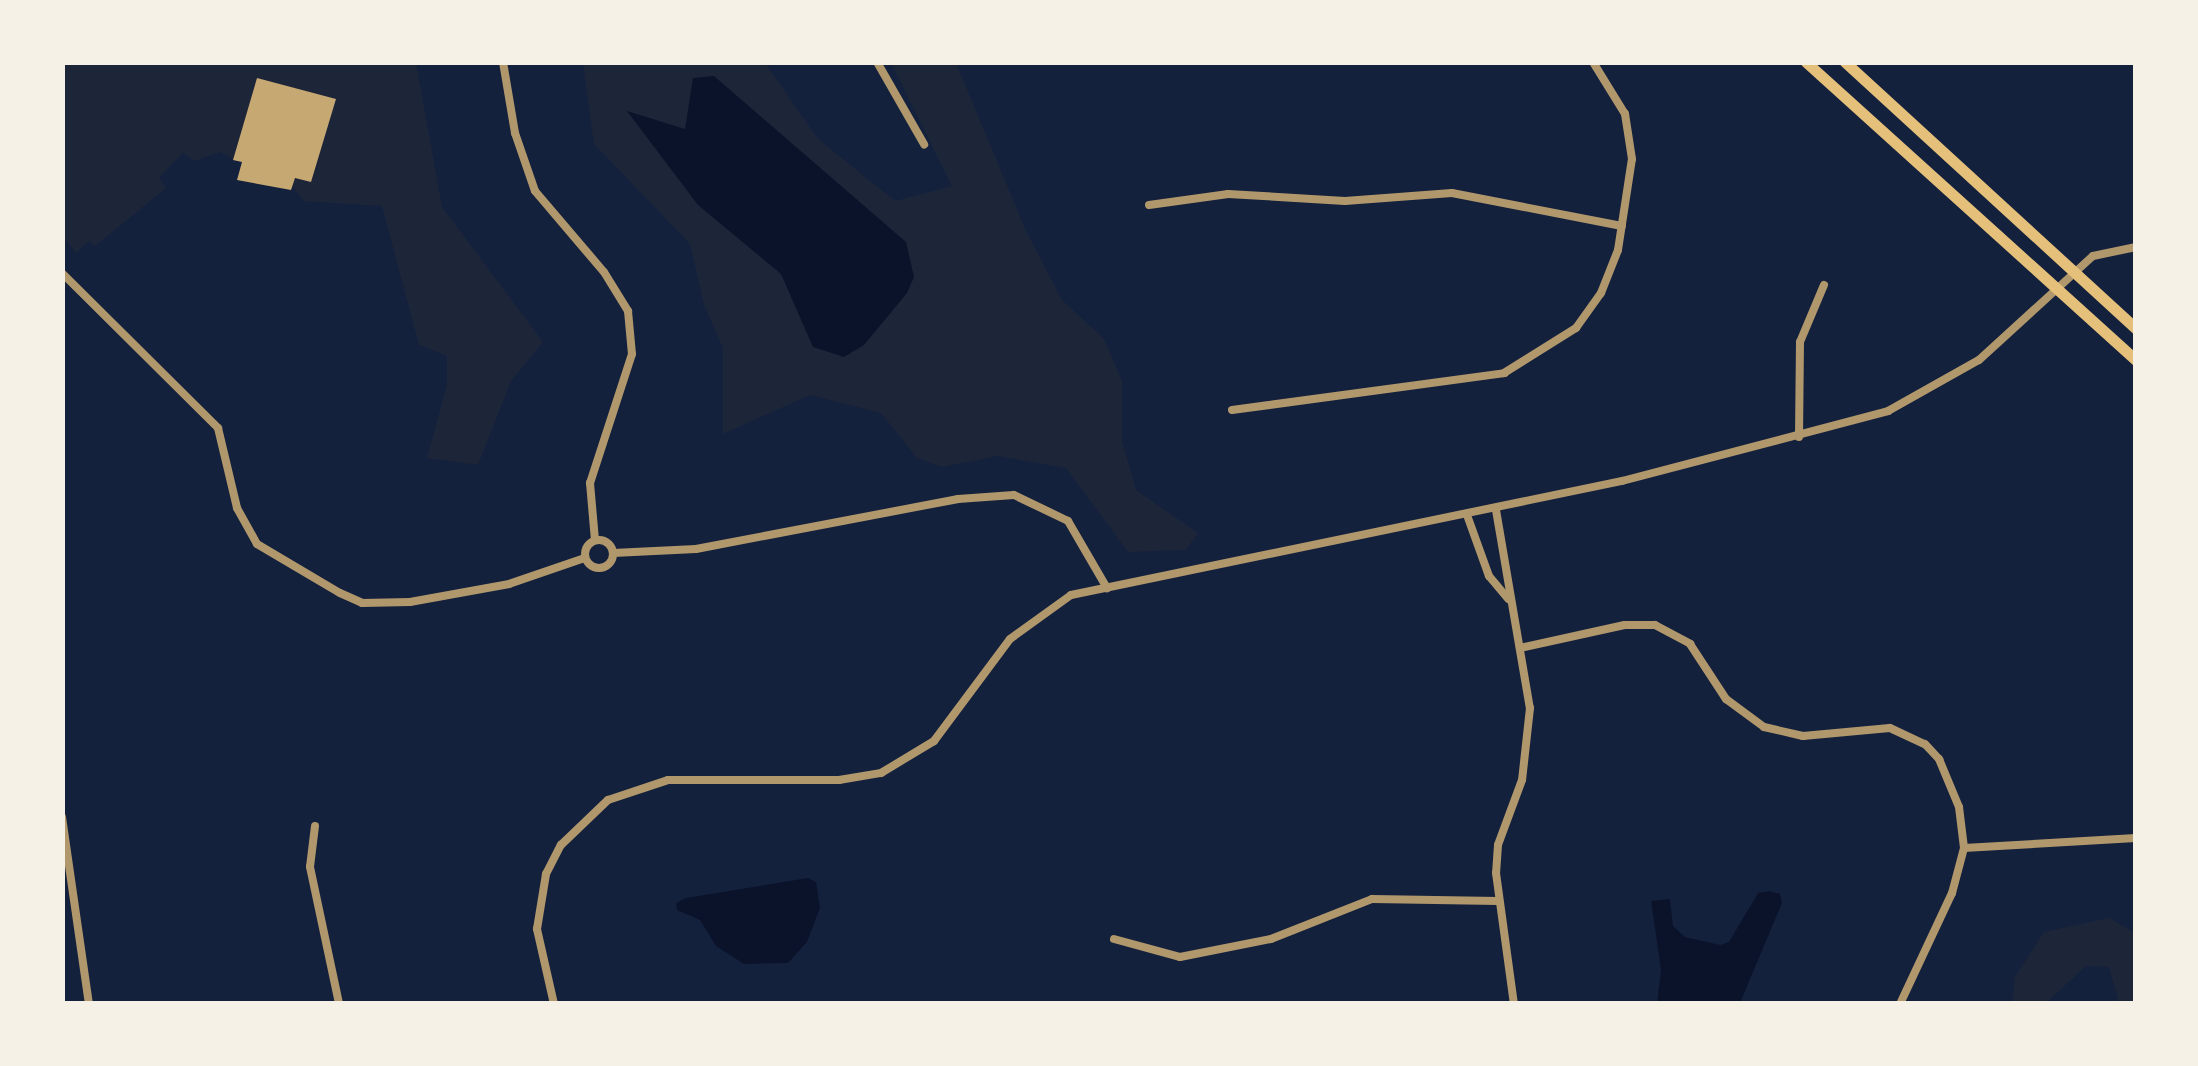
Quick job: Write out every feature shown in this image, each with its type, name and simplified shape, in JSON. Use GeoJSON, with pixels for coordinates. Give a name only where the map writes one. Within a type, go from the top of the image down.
{"type":"FeatureCollection","features":[{"type":"Feature","properties":{"kind":"main road"},"geometry":{"type":"LineString","coordinates":[[1806,62],[2053,291],[2136,360]]}},
{"type":"Feature","properties":{"kind":"main road"},"geometry":{"type":"LineString","coordinates":[[1844,62],[2070,275],[2136,329]]}},
{"type":"Feature","properties":{"kind":"street"},"geometry":{"type":"LineString","coordinates":[[62,272],[218,428],[237,508],[258,544],[340,593],[362,603],[410,602],[509,584],[585,558],[595,540],[590,483],[632,354],[628,311],[604,272],[535,191],[520,155],[502,62]]}},
{"type":"Feature","properties":{"kind":"street"},"geometry":{"type":"LineString","coordinates":[[877,62],[924,144]]}},
{"type":"Feature","properties":{"kind":"street"},"geometry":{"type":"LineString","coordinates":[[1232,410],[1504,373],[1576,328],[1601,293],[1622,226],[1630,140],[1625,114],[1593,62]]}},
{"type":"Feature","properties":{"kind":"street"},"geometry":{"type":"LineString","coordinates":[[1148,205],[1228,194],[1371,201],[1452,193],[1622,226]]}},
{"type":"Feature","properties":{"kind":"street"},"geometry":{"type":"LineString","coordinates":[[554,1004],[537,930],[546,874],[561,845],[608,800],[668,780],[840,780],[880,773],[934,741],[1010,639],[1036,615],[1071,595],[1496,510],[1800,437],[1888,411],[1979,360],[2093,256],[2136,247]]}},
{"type":"Feature","properties":{"kind":"street"},"geometry":{"type":"LineString","coordinates":[[1800,437],[1800,342],[1824,285]]}},
{"type":"Feature","properties":{"kind":"street"},"geometry":{"type":"LineString","coordinates":[[585,558],[599,569],[613,553],[696,549],[958,499],[1014,495],[1068,522],[1107,588]]}},
{"type":"Feature","properties":{"kind":"street"},"geometry":{"type":"LineString","coordinates":[[1496,510],[1510,571],[1508,598],[1520,648],[1530,742],[1498,845],[1498,901],[1514,1004]]}},
{"type":"Feature","properties":{"kind":"street"},"geometry":{"type":"LineString","coordinates":[[1467,515],[1488,576],[1508,598]]}},
{"type":"Feature","properties":{"kind":"street"},"geometry":{"type":"LineString","coordinates":[[595,540],[609,544],[613,553]]}},
{"type":"Feature","properties":{"kind":"street"},"geometry":{"type":"LineString","coordinates":[[1520,648],[1625,624],[1655,626],[1690,644],[1726,699],[1764,727],[1803,736],[1872,726],[1908,734],[1939,759],[1959,807],[1964,848],[1952,893],[1900,1004]]}},
{"type":"Feature","properties":{"kind":"street"},"geometry":{"type":"LineString","coordinates":[[62,817],[89,1004]]}},
{"type":"Feature","properties":{"kind":"street"},"geometry":{"type":"LineString","coordinates":[[315,826],[310,867],[339,1004]]}},
{"type":"Feature","properties":{"kind":"street"},"geometry":{"type":"LineString","coordinates":[[1964,848],[2136,838]]}},
{"type":"Feature","properties":{"kind":"street"},"geometry":{"type":"LineString","coordinates":[[1114,939],[1180,957],[1270,938],[1372,900],[1498,901]]}},
{"type":"Feature","properties":{"kind":"street"},"geometry":{"type":"LineString","coordinates":[[62,912],[74,913]]}},
{"type":"Feature","properties":{"kind":"shaded area"},"geometry":{"type":"Polygon","coordinates":[[[63,63],[416,63],[442,207],[543,342],[511,381],[478,465],[427,458],[447,385],[447,356],[419,345],[382,206],[303,201],[294,188],[220,152],[194,161],[183,153],[159,178],[166,188],[95,246],[89,241],[76,253],[63,236],[63,63]]]}},
{"type":"Feature","properties":{"kind":"shaded area"},"geometry":{"type":"Polygon","coordinates":[[[583,63],[765,63],[818,139],[895,201],[952,186],[891,63],[956,63],[1026,231],[1062,300],[1104,339],[1122,381],[1122,441],[1136,490],[1198,533],[1186,550],[1128,552],[1066,468],[998,456],[942,467],[917,458],[881,413],[810,395],[723,434],[723,348],[704,305],[690,244],[594,144],[583,63]]]}},
{"type":"Feature","properties":{"kind":"shaded area"},"geometry":{"type":"Polygon","coordinates":[[[714,76],[906,242],[914,277],[907,293],[864,345],[844,357],[813,347],[781,274],[698,205],[627,111],[685,129],[693,78],[714,76]]]}},
{"type":"Feature","properties":{"kind":"shaded area"},"geometry":{"type":"Polygon","coordinates":[[[808,878],[816,882],[820,908],[807,942],[788,963],[744,964],[716,946],[700,920],[677,910],[676,903],[686,898],[808,878]]]}},
{"type":"Feature","properties":{"kind":"shaded area"},"geometry":{"type":"Polygon","coordinates":[[[1758,893],[1780,894],[1782,903],[1740,1003],[1657,1003],[1661,970],[1651,901],[1670,899],[1673,926],[1685,937],[1720,945],[1729,942],[1758,893]]]}},
{"type":"Feature","properties":{"kind":"shaded area"},"geometry":{"type":"Polygon","coordinates":[[[2109,918],[2135,933],[2135,1003],[2119,1003],[2109,967],[2086,966],[2046,1003],[2012,1003],[2015,977],[2044,932],[2109,918]]]}},
{"type":"Feature","properties":{"kind":"building"},"geometry":{"type":"Polygon","coordinates":[[[257,78],[336,99],[311,182],[295,178],[291,190],[237,180],[242,162],[233,160],[257,78]]]}}]}
